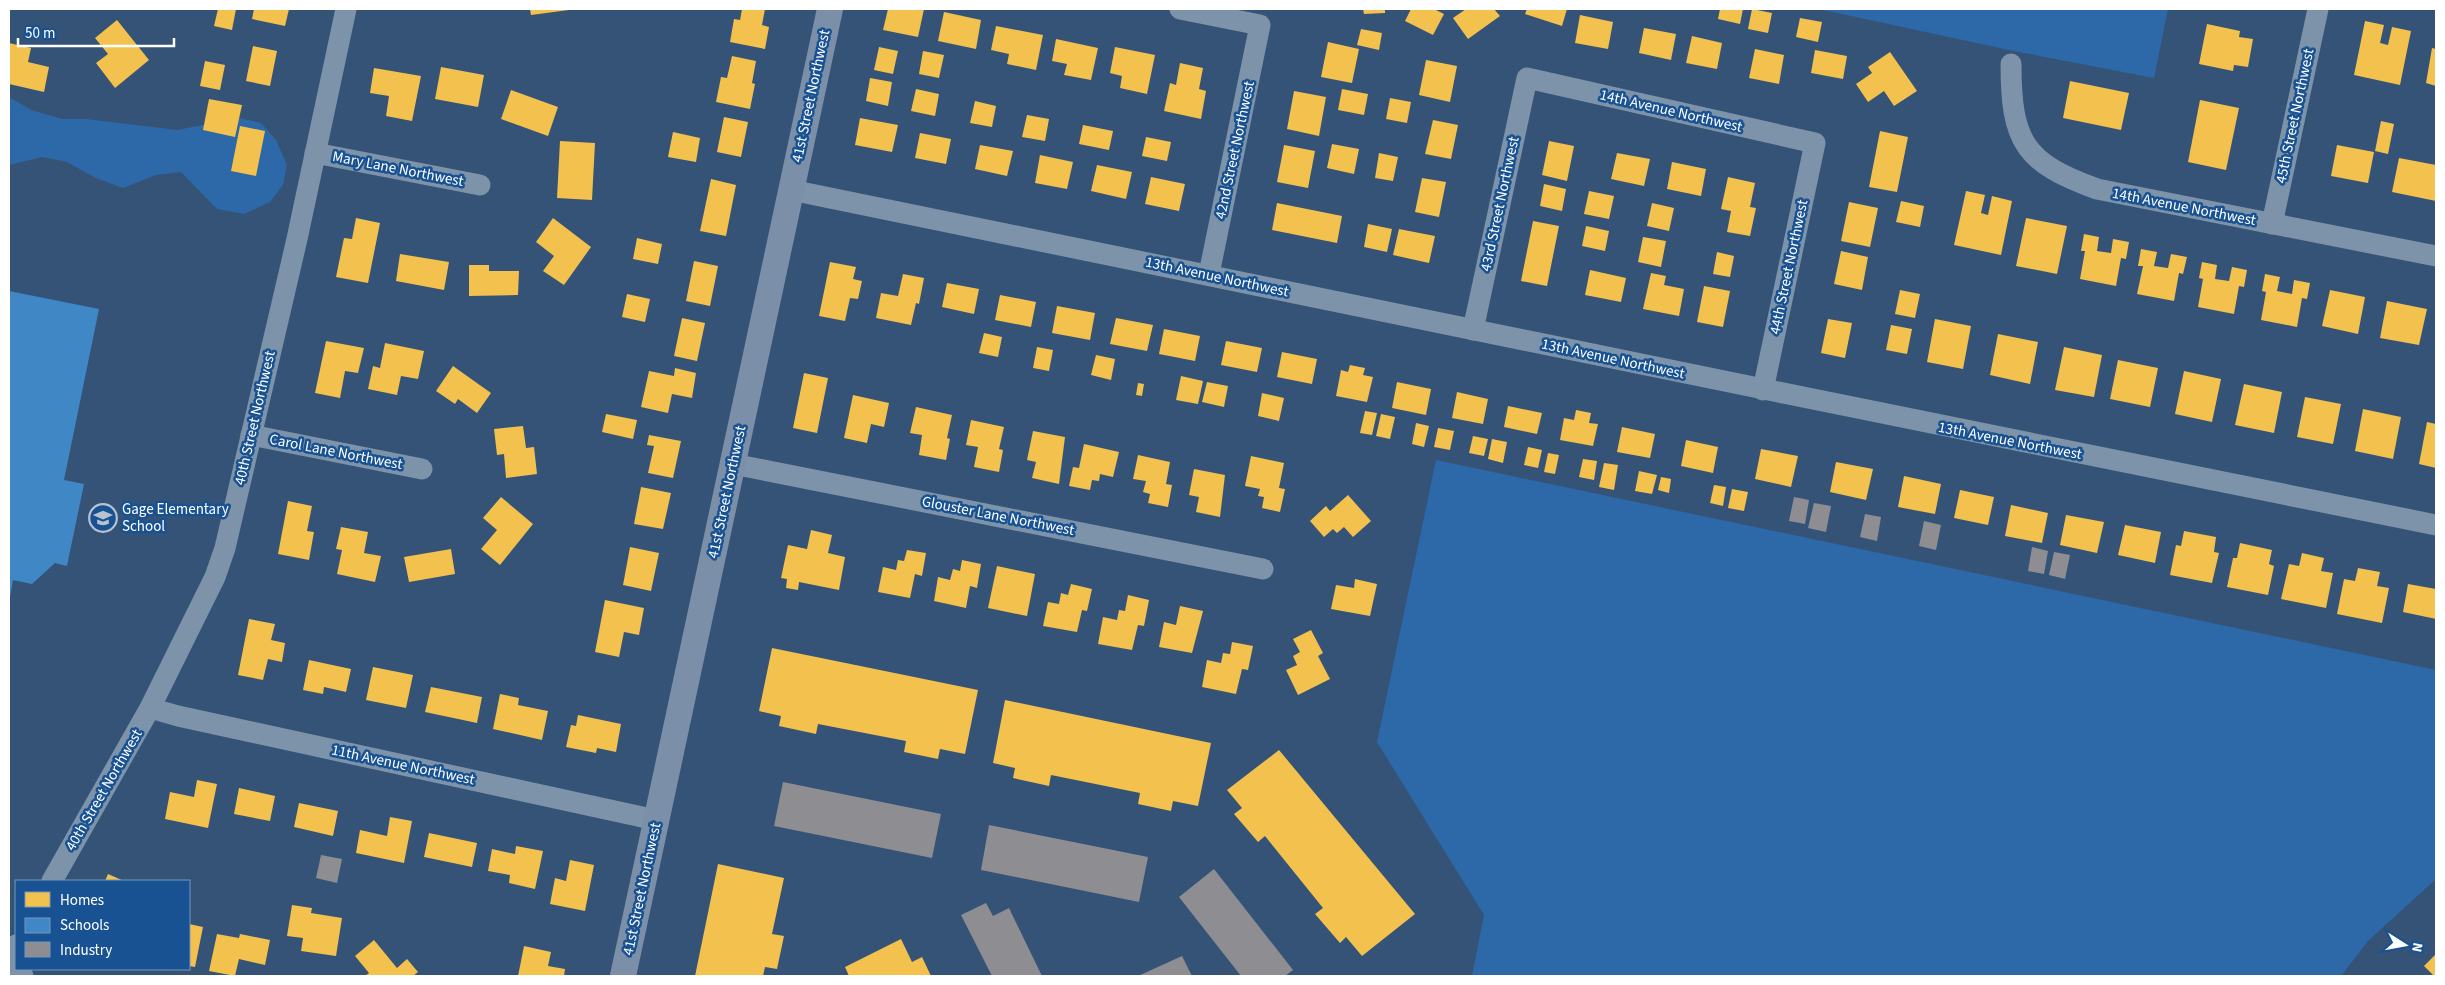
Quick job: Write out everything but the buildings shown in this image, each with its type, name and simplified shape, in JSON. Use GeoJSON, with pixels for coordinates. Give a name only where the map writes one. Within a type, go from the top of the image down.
{"type":"FeatureCollection","features":[{"type":"Feature","properties":{"kind":"main road","name":"41st Street Northwest"},"geometry":{"type":"LineString","coordinates":[[623,976],[830,9]]}},
{"type":"Feature","properties":{"kind":"street","name":"40th Street Northwest"},"geometry":{"type":"LineString","coordinates":[[53,880],[150,708],[215,576],[225,548],[346,9]]}},
{"type":"Feature","properties":{"kind":"street","name":"42nd Street Northwest"},"geometry":{"type":"LineString","coordinates":[[1180,9],[1260,25],[1209,274]]}},
{"type":"Feature","properties":{"kind":"street","name":"45th Street Northwest"},"geometry":{"type":"LineString","coordinates":[[2272,224],[2318,9]]}},
{"type":"Feature","properties":{"kind":"street","name":"14th Avenue Northwest"},"geometry":{"type":"LineString","coordinates":[[2011,64],[2011,102],[2015,122],[2028,148],[2043,164],[2068,179],[2097,189],[2436,256]]}},
{"type":"Feature","properties":{"kind":"street","name":"14th Avenue Northwest"},"geometry":{"type":"LineString","coordinates":[[1527,78],[1815,143]]}},
{"type":"Feature","properties":{"kind":"street","name":"43rd Street Northwest"},"geometry":{"type":"LineString","coordinates":[[1473,330],[1527,78]]}},
{"type":"Feature","properties":{"kind":"street","name":"44th Street Northwest"},"geometry":{"type":"LineString","coordinates":[[1763,390],[1815,143]]}},
{"type":"Feature","properties":{"kind":"street","name":"Mary Lane Northwest"},"geometry":{"type":"LineString","coordinates":[[315,153],[480,185]]}},
{"type":"Feature","properties":{"kind":"street","name":"13th Avenue Northwest"},"geometry":{"type":"LineString","coordinates":[[791,190],[1209,274],[1763,390],[2436,525]]}},
{"type":"Feature","properties":{"kind":"street","name":"Carol Lane Northwest"},"geometry":{"type":"LineString","coordinates":[[251,435],[422,469]]}},
{"type":"Feature","properties":{"kind":"street","name":"Glouster Lane Northwest"},"geometry":{"type":"LineString","coordinates":[[733,464],[1263,569]]}},
{"type":"Feature","properties":{"kind":"street","name":"11th Avenue Northwest"},"geometry":{"type":"LineString","coordinates":[[150,708],[178,716],[656,820]]}},
{"type":"Feature","properties":{"kind":"street"},"geometry":{"type":"LineString","coordinates":[[9,958],[15,947]]}},
{"type":"Feature","properties":{"kind":"street"},"geometry":{"type":"LineString","coordinates":[[9,973],[23,976]]}},
{"type":"Feature","properties":{"kind":"shaded area"},"geometry":{"type":"Polygon","coordinates":[[[1819,9],[2168,9],[2154,78],[2009,50],[1819,9]]]}},
{"type":"Feature","properties":{"kind":"shaded area"},"geometry":{"type":"Polygon","coordinates":[[[9,97],[31,110],[62,119],[86,119],[177,130],[239,118],[261,123],[276,140],[287,165],[283,185],[270,202],[244,214],[217,209],[181,172],[156,175],[123,188],[96,178],[67,162],[42,157],[9,165],[9,97]]]}},
{"type":"Feature","properties":{"kind":"shaded area"},"geometry":{"type":"Polygon","coordinates":[[[1436,460],[2436,670],[2436,879],[2368,941],[2341,976],[1472,976],[1484,915],[1377,742],[1436,460]]]}},
{"type":"Feature","properties":{"kind":"place","name":"Gage Elementary School"},"geometry":{"type":"Point","coordinates":[103,518]}}]}
